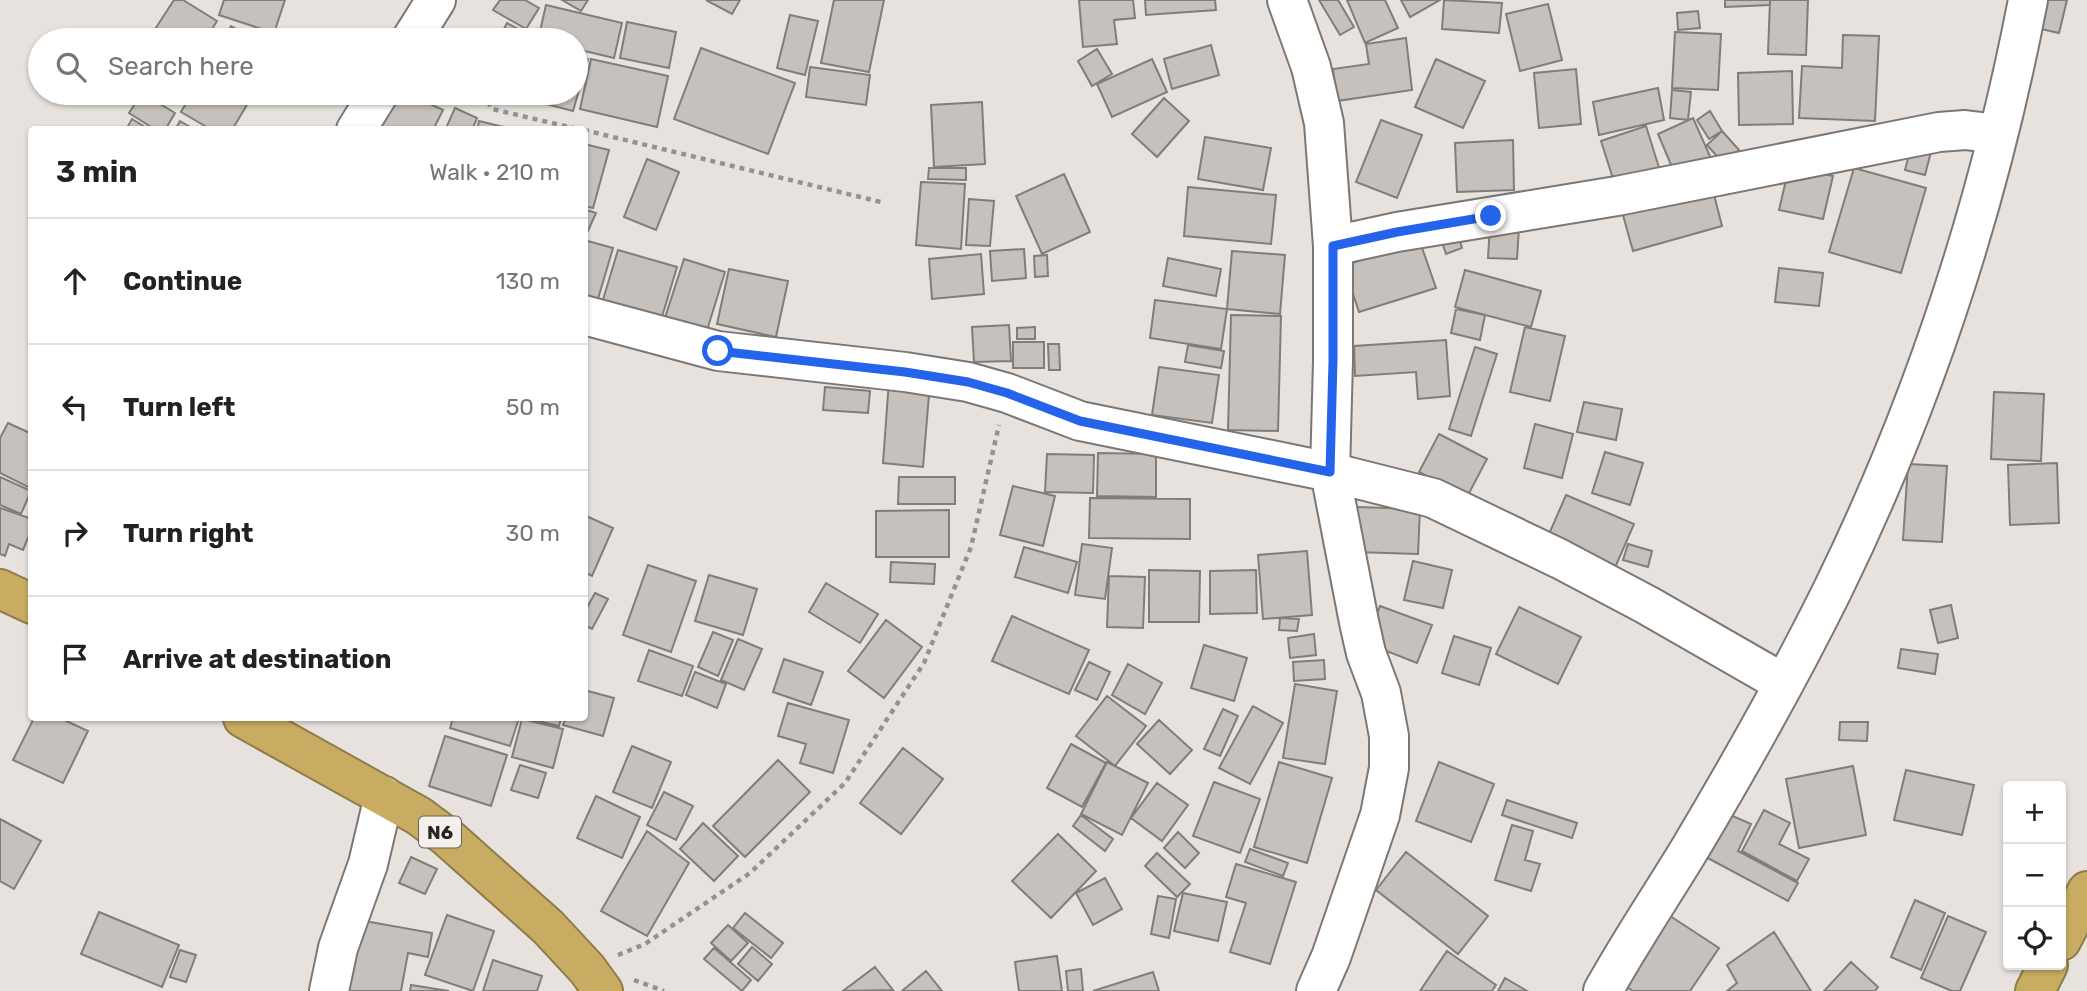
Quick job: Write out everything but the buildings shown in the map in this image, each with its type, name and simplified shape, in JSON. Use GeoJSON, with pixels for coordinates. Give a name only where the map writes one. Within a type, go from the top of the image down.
{"type":"FeatureCollection","features":[{"type":"Feature","properties":{"kind":"highway"},"geometry":{"type":"LineString","coordinates":[[0,589],[28,602]]}},
{"type":"Feature","properties":{"kind":"highway","name":"N6"},"geometry":{"type":"LineString","coordinates":[[248,721],[419,816],[447,837],[548,927],[595,980]]}},
{"type":"Feature","properties":{"kind":"highway"},"geometry":{"type":"LineString","coordinates":[[2066,931],[2087,891]]}},
{"type":"Feature","properties":{"kind":"highway"},"geometry":{"type":"LineString","coordinates":[[2035,991],[2046,970]]}},
{"type":"Feature","properties":{"kind":"street"},"geometry":{"type":"LineString","coordinates":[[418,28],[436,0]]}},
{"type":"Feature","properties":{"kind":"street"},"geometry":{"type":"LineString","coordinates":[[1287,0],[1311,67],[1324,123],[1333,246],[1330,472],[1366,653],[1381,693],[1389,736],[1390,768],[1380,814],[1331,957],[1316,991]]}},
{"type":"Feature","properties":{"kind":"street"},"geometry":{"type":"LineString","coordinates":[[1603,991],[1691,847],[1783,683],[1832,590],[1881,485],[1933,354],[1998,134],[2028,0]]}},
{"type":"Feature","properties":{"kind":"street"},"geometry":{"type":"LineString","coordinates":[[358,126],[371,105]]}},
{"type":"Feature","properties":{"kind":"street"},"geometry":{"type":"LineString","coordinates":[[1333,246],[1397,232],[1617,196],[1939,132],[1965,130],[1998,134]]}},
{"type":"Feature","properties":{"kind":"street"},"geometry":{"type":"LineString","coordinates":[[588,316],[718,351],[905,372],[968,382],[1007,393],[1080,421],[1330,472],[1433,498],[1603,582],[1783,683]]}},
{"type":"Feature","properties":{"kind":"street"},"geometry":{"type":"LineString","coordinates":[[329,991],[338,948],[368,864],[384,796]]}},
{"type":"Feature","properties":{"kind":"path"},"geometry":{"type":"LineString","coordinates":[[490,105],[492,109],[566,126]]}},
{"type":"Feature","properties":{"kind":"path"},"geometry":{"type":"LineString","coordinates":[[588,131],[886,203]]}},
{"type":"Feature","properties":{"kind":"path"},"geometry":{"type":"LineString","coordinates":[[595,980],[750,873],[845,783],[924,663],[971,547],[1007,393]]}},
{"type":"Feature","properties":{"kind":"route"},"geometry":{"type":"LineString","coordinates":[[718,351],[905,372],[968,382],[1007,393],[1080,421],[1330,472],[1333,246],[1491,216]]}}]}
